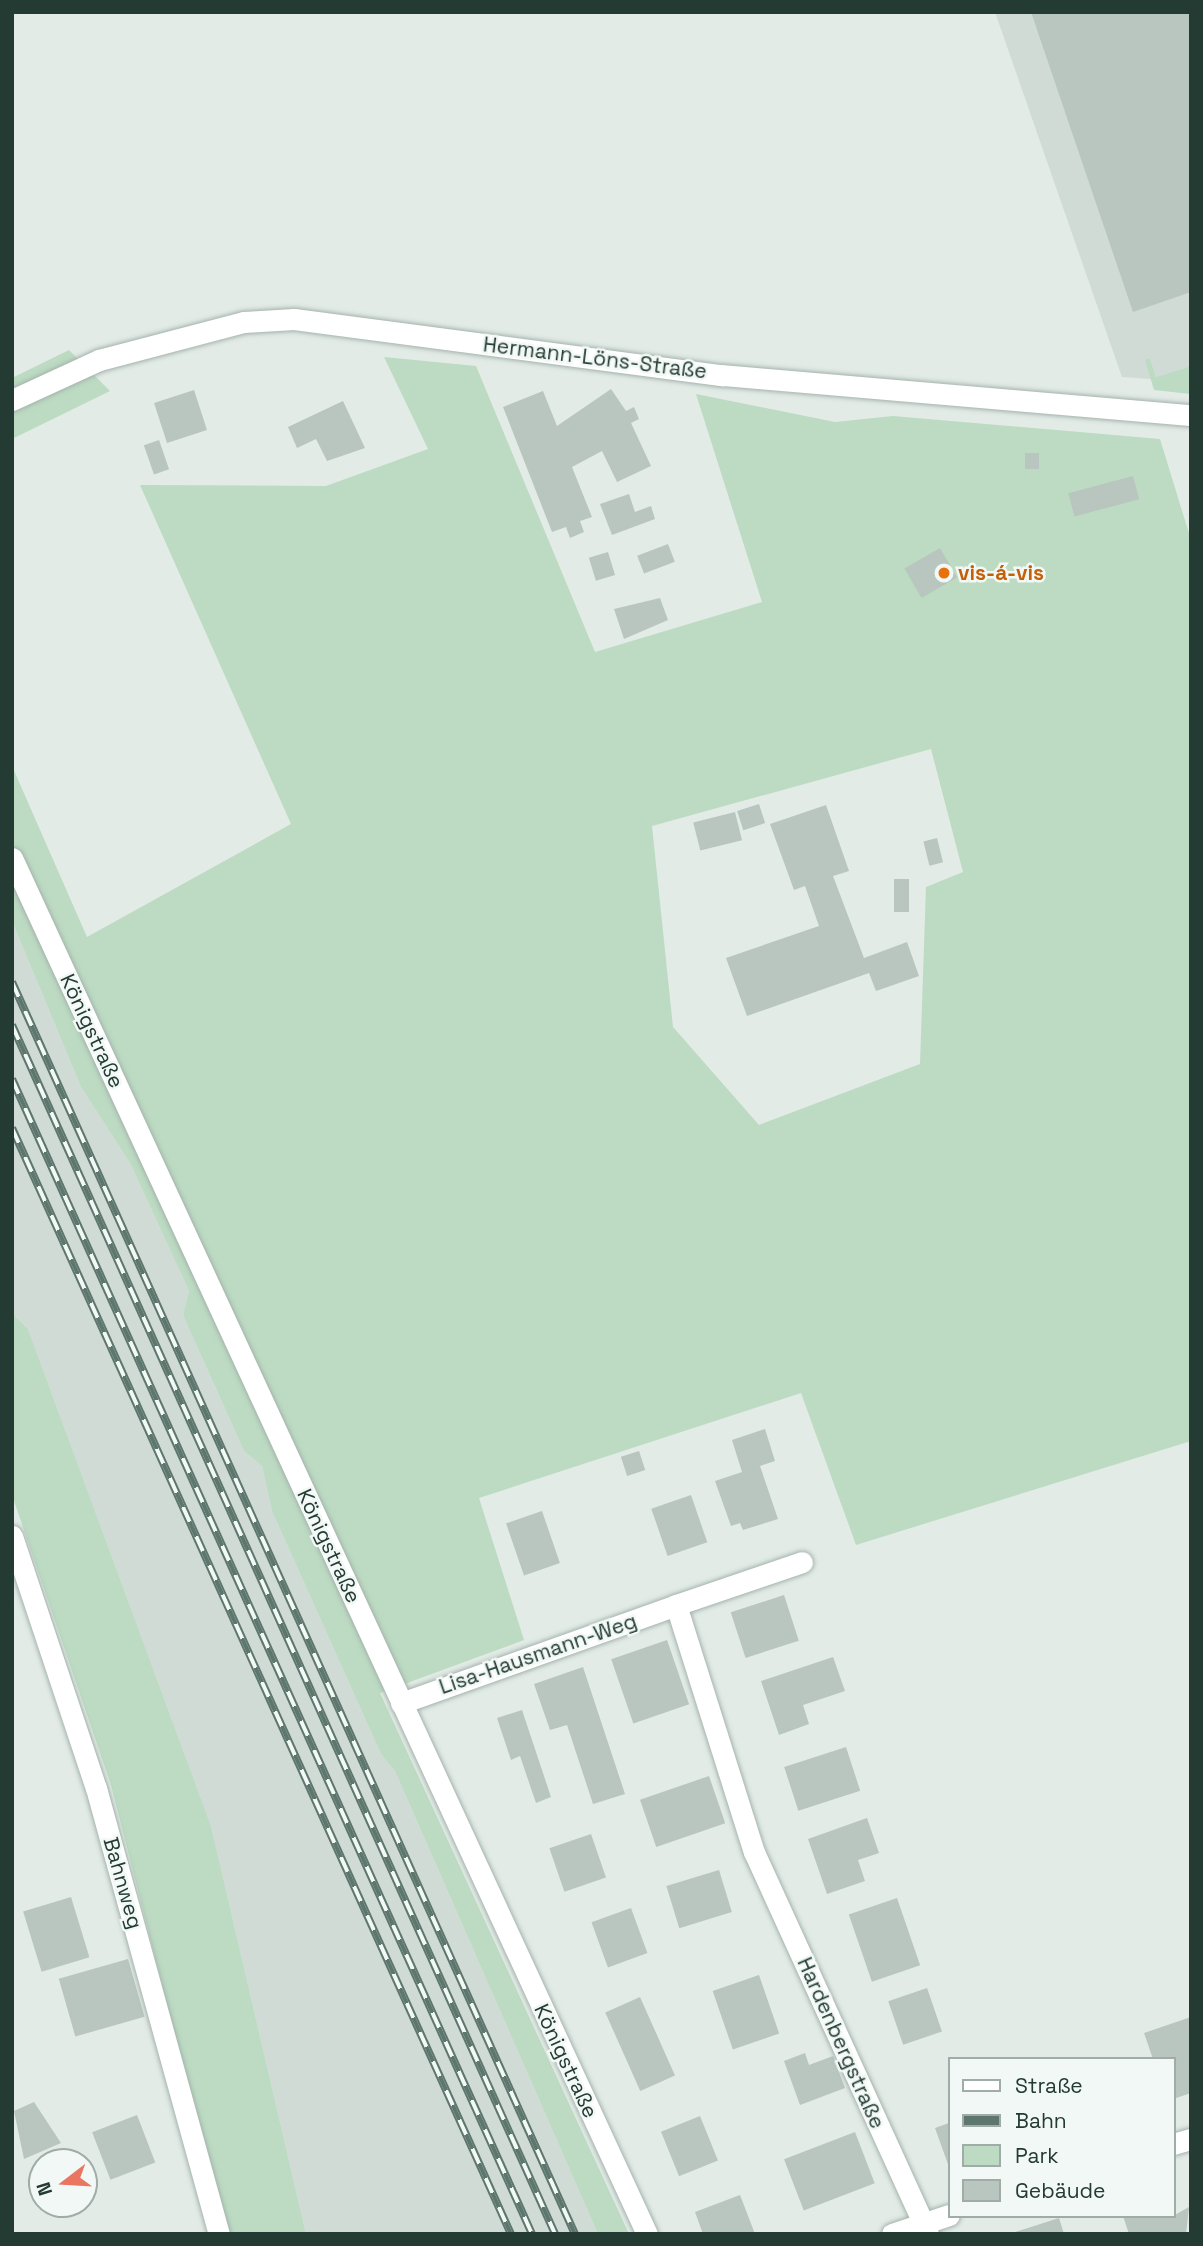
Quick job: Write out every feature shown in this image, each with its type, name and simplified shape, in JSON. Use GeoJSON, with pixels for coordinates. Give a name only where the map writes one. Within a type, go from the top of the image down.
{"type":"FeatureCollection","features":[{"type":"Feature","properties":{"kind":"street","name":"Hermann-Löns-Straße"},"geometry":{"type":"LineString","coordinates":[[12,400],[99,360],[244,322],[294,319],[722,375],[1191,415]]}},
{"type":"Feature","properties":{"kind":"street","name":"Königstraße"},"geometry":{"type":"LineString","coordinates":[[12,858],[647,2234]]}},
{"type":"Feature","properties":{"kind":"street","name":"Bahnweg"},"geometry":{"type":"LineString","coordinates":[[12,1536],[96,1788],[219,2234]]}},
{"type":"Feature","properties":{"kind":"street","name":"Lisa-Hausmann-Weg"},"geometry":{"type":"LineString","coordinates":[[401,1703],[802,1562]]}},
{"type":"Feature","properties":{"kind":"street","name":"Hardenbergstraße"},"geometry":{"type":"LineString","coordinates":[[676,1605],[754,1852],[925,2229]]}},
{"type":"Feature","properties":{"kind":"street"},"geometry":{"type":"LineString","coordinates":[[892,2234],[925,2229],[948,2216]]}},
{"type":"Feature","properties":{"kind":"shaded area"},"geometry":{"type":"Polygon","coordinates":[[[995,12],[1191,12],[1191,366],[1156,377],[1150,358],[1151,379],[1122,377],[995,12]]]}},
{"type":"Feature","properties":{"kind":"shaded area"},"geometry":{"type":"Polygon","coordinates":[[[12,921],[81,1087],[130,1163],[189,1291],[183,1315],[244,1451],[262,1466],[272,1511],[381,1754],[395,1771],[598,2234],[306,2234],[211,1826],[28,1329],[12,1313],[12,921]]]}},
{"type":"Feature","properties":{"kind":"green space"},"geometry":{"type":"Polygon","coordinates":[[[69,350],[110,391],[12,439],[12,378],[69,350]]]}},
{"type":"Feature","properties":{"kind":"green space"},"geometry":{"type":"Polygon","coordinates":[[[384,357],[476,366],[595,652],[762,602],[696,394],[835,422],[893,416],[1160,439],[1191,540],[1191,1441],[856,1545],[801,1393],[479,1498],[524,1640],[380,1693],[629,2234],[598,2234],[395,1771],[381,1754],[272,1511],[262,1466],[244,1451],[183,1315],[189,1291],[130,1163],[81,1087],[12,921],[12,766],[87,937],[291,824],[140,485],[326,486],[428,449],[384,357]],[[931,749],[652,826],[673,1027],[759,1125],[920,1064],[926,887],[963,872],[931,749]]]}},
{"type":"Feature","properties":{"kind":"green space"},"geometry":{"type":"Polygon","coordinates":[[[1150,358],[1156,377],[1191,366],[1191,394],[1154,390],[1145,360],[1150,358]]]}},
{"type":"Feature","properties":{"kind":"green space"},"geometry":{"type":"Polygon","coordinates":[[[12,1313],[28,1329],[211,1826],[306,2234],[226,2234],[111,1785],[12,1495],[12,1313]]]}},
{"type":"Feature","properties":{"kind":"building"},"geometry":{"type":"Polygon","coordinates":[[[1031,12],[1191,12],[1191,292],[1133,312],[1031,12]]]}},
{"type":"Feature","properties":{"kind":"building"},"geometry":{"type":"Polygon","coordinates":[[[611,389],[626,411],[634,407],[639,419],[631,423],[651,466],[617,482],[602,451],[572,467],[592,517],[580,521],[584,532],[570,538],[566,527],[552,532],[503,407],[543,391],[557,426],[611,389]]]}},
{"type":"Feature","properties":{"kind":"building"},"geometry":{"type":"Polygon","coordinates":[[[194,390],[207,430],[167,443],[154,403],[194,390]]]}},
{"type":"Feature","properties":{"kind":"building"},"geometry":{"type":"Polygon","coordinates":[[[343,401],[365,448],[327,461],[316,439],[297,448],[288,427],[343,401]]]}},
{"type":"Feature","properties":{"kind":"building"},"geometry":{"type":"Polygon","coordinates":[[[159,440],[169,469],[154,475],[144,445],[159,440]]]}},
{"type":"Feature","properties":{"kind":"building"},"geometry":{"type":"Polygon","coordinates":[[[1025,453],[1039,453],[1039,469],[1025,469],[1025,453]]]}},
{"type":"Feature","properties":{"kind":"building"},"geometry":{"type":"Polygon","coordinates":[[[1133,476],[1139,499],[1074,517],[1068,493],[1133,476]]]}},
{"type":"Feature","properties":{"kind":"building"},"geometry":{"type":"Polygon","coordinates":[[[629,494],[635,512],[651,506],[655,519],[612,535],[600,504],[629,494]]]}},
{"type":"Feature","properties":{"kind":"building"},"geometry":{"type":"Polygon","coordinates":[[[668,544],[675,562],[644,574],[637,556],[668,544]]]}},
{"type":"Feature","properties":{"kind":"building"},"geometry":{"type":"Polygon","coordinates":[[[940,548],[957,577],[921,598],[904,568],[940,548]]]}},
{"type":"Feature","properties":{"kind":"building"},"geometry":{"type":"Polygon","coordinates":[[[608,552],[615,575],[596,581],[589,558],[608,552]]]}},
{"type":"Feature","properties":{"kind":"building"},"geometry":{"type":"Polygon","coordinates":[[[660,598],[668,620],[624,639],[614,609],[660,598]]]}},
{"type":"Feature","properties":{"kind":"building"},"geometry":{"type":"Polygon","coordinates":[[[759,804],[765,823],[743,830],[737,811],[759,804]]]}},
{"type":"Feature","properties":{"kind":"building"},"geometry":{"type":"Polygon","coordinates":[[[826,805],[849,871],[833,876],[864,958],[907,942],[919,976],[876,991],[869,973],[747,1016],[726,958],[819,926],[805,886],[794,890],[770,824],[826,805]]]}},
{"type":"Feature","properties":{"kind":"building"},"geometry":{"type":"Polygon","coordinates":[[[735,812],[742,840],[700,851],[693,822],[735,812]]]}},
{"type":"Feature","properties":{"kind":"building"},"geometry":{"type":"Polygon","coordinates":[[[937,838],[943,862],[929,866],[923,841],[937,838]]]}},
{"type":"Feature","properties":{"kind":"building"},"geometry":{"type":"Polygon","coordinates":[[[894,879],[909,879],[909,912],[894,912],[894,879]]]}},
{"type":"Feature","properties":{"kind":"building"},"geometry":{"type":"Polygon","coordinates":[[[765,1429],[775,1461],[760,1466],[778,1519],[743,1530],[740,1523],[731,1526],[715,1481],[742,1472],[732,1440],[765,1429]]]}},
{"type":"Feature","properties":{"kind":"building"},"geometry":{"type":"Polygon","coordinates":[[[639,1451],[645,1470],[627,1476],[621,1457],[639,1451]]]}},
{"type":"Feature","properties":{"kind":"building"},"geometry":{"type":"Polygon","coordinates":[[[691,1495],[707,1542],[668,1556],[651,1509],[691,1495]]]}},
{"type":"Feature","properties":{"kind":"building"},"geometry":{"type":"Polygon","coordinates":[[[542,1511],[560,1563],[524,1575],[506,1523],[542,1511]]]}},
{"type":"Feature","properties":{"kind":"building"},"geometry":{"type":"Polygon","coordinates":[[[784,1595],[799,1641],[746,1658],[731,1612],[784,1595]]]}},
{"type":"Feature","properties":{"kind":"building"},"geometry":{"type":"Polygon","coordinates":[[[667,1640],[689,1704],[633,1724],[611,1659],[667,1640]]]}},
{"type":"Feature","properties":{"kind":"building"},"geometry":{"type":"Polygon","coordinates":[[[833,1657],[845,1691],[803,1705],[809,1724],[779,1735],[761,1681],[833,1657]]]}},
{"type":"Feature","properties":{"kind":"building"},"geometry":{"type":"Polygon","coordinates":[[[583,1667],[625,1794],[593,1804],[567,1725],[550,1730],[534,1684],[583,1667]]]}},
{"type":"Feature","properties":{"kind":"building"},"geometry":{"type":"Polygon","coordinates":[[[522,1710],[551,1797],[536,1803],[520,1756],[511,1760],[497,1718],[522,1710]]]}},
{"type":"Feature","properties":{"kind":"building"},"geometry":{"type":"Polygon","coordinates":[[[846,1747],[860,1791],[798,1811],[784,1767],[846,1747]]]}},
{"type":"Feature","properties":{"kind":"building"},"geometry":{"type":"Polygon","coordinates":[[[709,1776],[725,1823],[656,1847],[640,1800],[709,1776]]]}},
{"type":"Feature","properties":{"kind":"building"},"geometry":{"type":"Polygon","coordinates":[[[867,1818],[879,1853],[858,1860],[865,1881],[827,1894],[808,1839],[867,1818]]]}},
{"type":"Feature","properties":{"kind":"building"},"geometry":{"type":"Polygon","coordinates":[[[591,1834],[606,1877],[564,1892],[549,1848],[591,1834]]]}},
{"type":"Feature","properties":{"kind":"building"},"geometry":{"type":"Polygon","coordinates":[[[719,1870],[732,1912],[679,1928],[666,1886],[719,1870]]]}},
{"type":"Feature","properties":{"kind":"building"},"geometry":{"type":"Polygon","coordinates":[[[71,1897],[89,1957],[42,1972],[23,1912],[71,1897]]]}},
{"type":"Feature","properties":{"kind":"building"},"geometry":{"type":"Polygon","coordinates":[[[897,1898],[920,1965],[872,1982],[849,1915],[897,1898]]]}},
{"type":"Feature","properties":{"kind":"building"},"geometry":{"type":"Polygon","coordinates":[[[631,1908],[647,1953],[608,1967],[592,1922],[631,1908]]]}},
{"type":"Feature","properties":{"kind":"building"},"geometry":{"type":"Polygon","coordinates":[[[128,1959],[145,2017],[75,2037],[59,1979],[128,1959]]]}},
{"type":"Feature","properties":{"kind":"building"},"geometry":{"type":"Polygon","coordinates":[[[759,1975],[779,2034],[733,2050],[713,1991],[759,1975]]]}},
{"type":"Feature","properties":{"kind":"building"},"geometry":{"type":"Polygon","coordinates":[[[927,1988],[942,2031],[903,2045],[888,2001],[927,1988]]]}},
{"type":"Feature","properties":{"kind":"building"},"geometry":{"type":"Polygon","coordinates":[[[640,1997],[675,2076],[640,2091],[605,2012],[640,1997]]]}},
{"type":"Feature","properties":{"kind":"building"},"geometry":{"type":"Polygon","coordinates":[[[1191,2017],[1191,2093],[1175,2098],[1175,2057],[1152,2057],[1144,2033],[1191,2017]]]}},
{"type":"Feature","properties":{"kind":"building"},"geometry":{"type":"Polygon","coordinates":[[[805,2053],[809,2065],[833,2056],[845,2088],[800,2105],[784,2061],[805,2053]]]}},
{"type":"Feature","properties":{"kind":"building"},"geometry":{"type":"Polygon","coordinates":[[[34,2102],[61,2143],[49,2148],[28,2148],[28,2157],[24,2159],[14,2111],[34,2102]]]}},
{"type":"Feature","properties":{"kind":"building"},"geometry":{"type":"Polygon","coordinates":[[[137,2115],[155,2163],[110,2180],[92,2132],[137,2115]]]}},
{"type":"Feature","properties":{"kind":"building"},"geometry":{"type":"Polygon","coordinates":[[[700,2116],[718,2161],[679,2176],[661,2132],[700,2116]]]}},
{"type":"Feature","properties":{"kind":"building"},"geometry":{"type":"Polygon","coordinates":[[[948,2123],[948,2164],[935,2128],[948,2123]]]}},
{"type":"Feature","properties":{"kind":"building"},"geometry":{"type":"Polygon","coordinates":[[[855,2132],[875,2183],[804,2211],[784,2159],[855,2132]]]}},
{"type":"Feature","properties":{"kind":"building"},"geometry":{"type":"Polygon","coordinates":[[[740,2195],[755,2234],[703,2234],[695,2212],[740,2195]]]}},
{"type":"Feature","properties":{"kind":"building"},"geometry":{"type":"Polygon","coordinates":[[[1189,2207],[1186,2234],[1129,2234],[1124,2218],[1175,2218],[1175,2215],[1189,2207]]]}},
{"type":"Feature","properties":{"kind":"building"},"geometry":{"type":"Polygon","coordinates":[[[1059,2218],[1064,2234],[1012,2234],[1012,2233],[1059,2218]]]}},
{"type":"Feature","properties":{"kind":"railway"},"geometry":{"type":"LineString","coordinates":[[12,982],[575,2234]]}},
{"type":"Feature","properties":{"kind":"railway"},"geometry":{"type":"LineString","coordinates":[[12,1025],[555,2234]]}},
{"type":"Feature","properties":{"kind":"railway"},"geometry":{"type":"LineString","coordinates":[[12,1079],[532,2234]]}},
{"type":"Feature","properties":{"kind":"railway"},"geometry":{"type":"LineString","coordinates":[[12,1128],[511,2234]]}},
{"type":"Feature","properties":{"kind":"place","name":"vis-á-vis"},"geometry":{"type":"Point","coordinates":[944,573]}}]}
